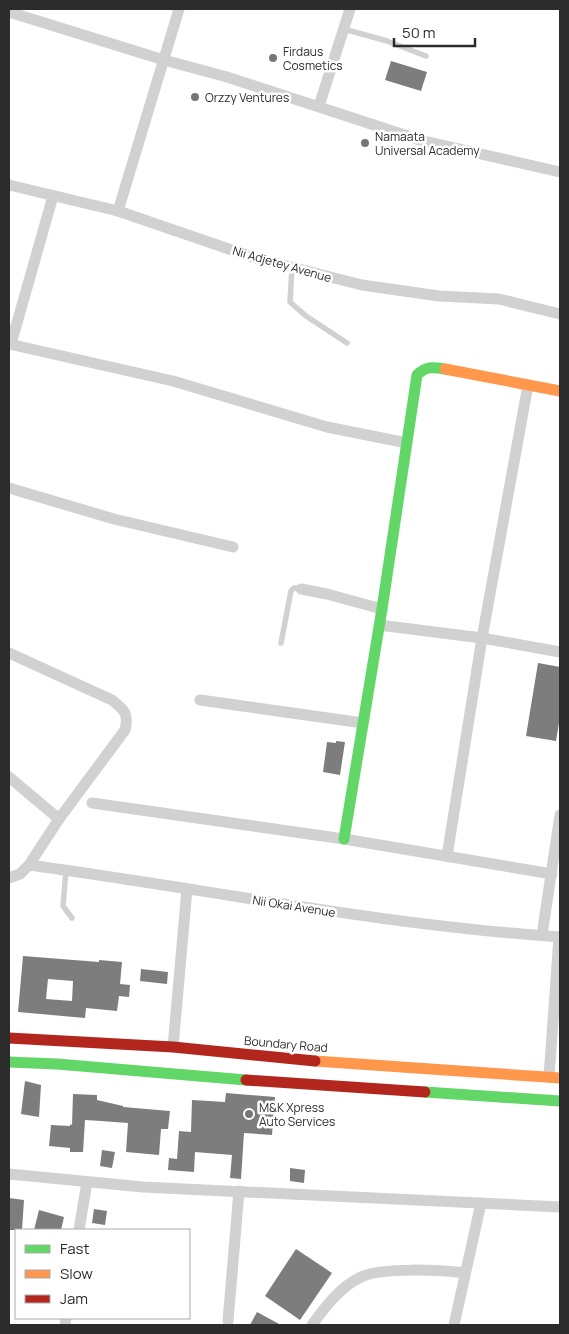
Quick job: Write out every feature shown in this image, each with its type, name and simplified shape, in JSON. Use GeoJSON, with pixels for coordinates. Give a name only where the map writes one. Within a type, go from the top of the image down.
{"type":"FeatureCollection","features":[{"type":"Feature","properties":{"kind":"main road"},"geometry":{"type":"LineString","coordinates":[[344,839],[382,609],[417,375],[423,369],[432,367],[560,391]]}},
{"type":"Feature","properties":{"kind":"main road","name":"Boundary Road"},"geometry":{"type":"LineString","coordinates":[[9,1038],[173,1047],[329,1062],[555,1077]]}},
{"type":"Feature","properties":{"kind":"main road"},"geometry":{"type":"LineString","coordinates":[[9,1062],[560,1101]]}},
{"type":"Feature","properties":{"kind":"street"},"geometry":{"type":"LineString","coordinates":[[118,211],[179,9]]}},
{"type":"Feature","properties":{"kind":"street"},"geometry":{"type":"LineString","coordinates":[[319,106],[350,9]]}},
{"type":"Feature","properties":{"kind":"street"},"geometry":{"type":"LineString","coordinates":[[9,12],[164,60],[227,77],[420,140],[560,172]]}},
{"type":"Feature","properties":{"kind":"street","name":"Nii Adjetey Avenue"},"geometry":{"type":"LineString","coordinates":[[9,185],[118,211],[255,258],[362,285],[439,296],[499,299],[560,314]]}},
{"type":"Feature","properties":{"kind":"street"},"geometry":{"type":"LineString","coordinates":[[53,196],[10,344],[173,381],[327,427],[407,443]]}},
{"type":"Feature","properties":{"kind":"street"},"geometry":{"type":"LineString","coordinates":[[447,856],[482,638],[528,385]]}},
{"type":"Feature","properties":{"kind":"street"},"geometry":{"type":"LineString","coordinates":[[9,488],[114,519],[233,547]]}},
{"type":"Feature","properties":{"kind":"street"},"geometry":{"type":"LineString","coordinates":[[301,589],[382,609]]}},
{"type":"Feature","properties":{"kind":"street"},"geometry":{"type":"LineString","coordinates":[[379,625],[482,638],[560,652]]}},
{"type":"Feature","properties":{"kind":"street"},"geometry":{"type":"LineString","coordinates":[[9,653],[112,700],[124,709],[128,719],[126,730],[59,819],[29,865],[20,874],[9,878]]}},
{"type":"Feature","properties":{"kind":"street"},"geometry":{"type":"LineString","coordinates":[[200,700],[363,723]]}},
{"type":"Feature","properties":{"kind":"street"},"geometry":{"type":"LineString","coordinates":[[9,777],[59,819]]}},
{"type":"Feature","properties":{"kind":"street"},"geometry":{"type":"LineString","coordinates":[[92,804],[344,839],[552,874]]}},
{"type":"Feature","properties":{"kind":"street"},"geometry":{"type":"LineString","coordinates":[[542,935],[560,815]]}},
{"type":"Feature","properties":{"kind":"street","name":"Nii Okai Avenue"},"geometry":{"type":"LineString","coordinates":[[29,865],[306,908],[405,921],[559,937]]}},
{"type":"Feature","properties":{"kind":"street"},"geometry":{"type":"LineString","coordinates":[[173,1047],[187,889]]}},
{"type":"Feature","properties":{"kind":"street"},"geometry":{"type":"LineString","coordinates":[[555,1077],[559,937]]}},
{"type":"Feature","properties":{"kind":"street"},"geometry":{"type":"LineString","coordinates":[[9,1174],[143,1187],[560,1207]]}},
{"type":"Feature","properties":{"kind":"street"},"geometry":{"type":"LineString","coordinates":[[79,1229],[87,1182]]}},
{"type":"Feature","properties":{"kind":"street"},"geometry":{"type":"LineString","coordinates":[[228,1321],[239,1191]]}},
{"type":"Feature","properties":{"kind":"street"},"geometry":{"type":"LineString","coordinates":[[454,1325],[481,1203]]}},
{"type":"Feature","properties":{"kind":"street"},"geometry":{"type":"LineString","coordinates":[[312,1325],[331,1300],[359,1278],[368,1274],[398,1271],[464,1273]]}},
{"type":"Feature","properties":{"kind":"lane"},"geometry":{"type":"LineString","coordinates":[[344,29],[387,41],[426,56]]}},
{"type":"Feature","properties":{"kind":"lane"},"geometry":{"type":"LineString","coordinates":[[292,267],[290,302],[306,316],[347,343]]}},
{"type":"Feature","properties":{"kind":"lane"},"geometry":{"type":"LineString","coordinates":[[281,643],[291,591],[294,588],[301,589]]}},
{"type":"Feature","properties":{"kind":"lane"},"geometry":{"type":"LineString","coordinates":[[66,870],[63,906],[72,918]]}},
{"type":"Feature","properties":{"kind":"building"},"geometry":{"type":"Polygon","coordinates":[[[391,61],[427,72],[421,91],[385,80],[391,61]]]}},
{"type":"Feature","properties":{"kind":"building"},"geometry":{"type":"Polygon","coordinates":[[[538,663],[560,667],[560,717],[556,741],[526,736],[538,663]]]}},
{"type":"Feature","properties":{"kind":"building"},"geometry":{"type":"Polygon","coordinates":[[[336,741],[345,742],[340,775],[323,772],[327,742],[336,743],[336,741]]]}},
{"type":"Feature","properties":{"kind":"building"},"geometry":{"type":"Polygon","coordinates":[[[23,956],[122,962],[120,984],[130,985],[129,997],[119,996],[117,1011],[86,1008],[85,1018],[18,1012],[23,956]],[[48,979],[46,999],[72,1001],[73,981],[48,979]]]}},
{"type":"Feature","properties":{"kind":"building"},"geometry":{"type":"Polygon","coordinates":[[[141,969],[168,972],[167,984],[140,981],[141,969]]]}},
{"type":"Feature","properties":{"kind":"building"},"geometry":{"type":"Polygon","coordinates":[[[25,1081],[41,1085],[39,1117],[21,1114],[25,1081]]]}},
{"type":"Feature","properties":{"kind":"building"},"geometry":{"type":"Polygon","coordinates":[[[226,1093],[275,1097],[272,1135],[244,1133],[241,1179],[230,1178],[232,1155],[195,1152],[194,1172],[168,1170],[169,1158],[177,1159],[179,1131],[191,1132],[192,1100],[225,1102],[226,1093]]]}},
{"type":"Feature","properties":{"kind":"building"},"geometry":{"type":"Polygon","coordinates":[[[73,1094],[97,1095],[97,1100],[123,1107],[170,1111],[168,1129],[161,1129],[159,1155],[126,1152],[128,1123],[85,1120],[83,1152],[70,1152],[70,1148],[49,1146],[51,1125],[72,1125],[73,1094]]]}},
{"type":"Feature","properties":{"kind":"building"},"geometry":{"type":"Polygon","coordinates":[[[102,1150],[115,1152],[112,1168],[100,1166],[102,1150]]]}},
{"type":"Feature","properties":{"kind":"building"},"geometry":{"type":"Polygon","coordinates":[[[290,1168],[305,1170],[304,1183],[290,1181],[290,1168]]]}},
{"type":"Feature","properties":{"kind":"building"},"geometry":{"type":"Polygon","coordinates":[[[9,1198],[24,1200],[22,1229],[9,1230],[9,1198]]]}},
{"type":"Feature","properties":{"kind":"building"},"geometry":{"type":"Polygon","coordinates":[[[94,1209],[107,1211],[105,1225],[92,1223],[94,1209]]]}},
{"type":"Feature","properties":{"kind":"building"},"geometry":{"type":"Polygon","coordinates":[[[39,1210],[64,1217],[61,1229],[34,1229],[39,1210]]]}},
{"type":"Feature","properties":{"kind":"building"},"geometry":{"type":"Polygon","coordinates":[[[296,1249],[332,1273],[300,1320],[265,1296],[296,1249]]]}},
{"type":"Feature","properties":{"kind":"building"},"geometry":{"type":"Polygon","coordinates":[[[257,1312],[281,1325],[250,1325],[257,1312]]]}},
{"type":"Feature","properties":{"kind":"traffic: fast"},"geometry":{"type":"LineString","coordinates":[[344,839],[382,609],[417,375],[423,370],[430,368],[445,369]]}},
{"type":"Feature","properties":{"kind":"traffic: fast"},"geometry":{"type":"LineString","coordinates":[[9,1062],[57,1064],[246,1080]]}},
{"type":"Feature","properties":{"kind":"traffic: fast"},"geometry":{"type":"LineString","coordinates":[[425,1092],[560,1101]]}},
{"type":"Feature","properties":{"kind":"traffic: slow"},"geometry":{"type":"LineString","coordinates":[[445,369],[560,391]]}},
{"type":"Feature","properties":{"kind":"traffic: slow"},"geometry":{"type":"LineString","coordinates":[[315,1061],[560,1078]]}},
{"type":"Feature","properties":{"kind":"traffic: jam"},"geometry":{"type":"LineString","coordinates":[[9,1038],[173,1047],[315,1061]]}},
{"type":"Feature","properties":{"kind":"traffic: jam"},"geometry":{"type":"LineString","coordinates":[[246,1080],[425,1092]]}},
{"type":"Feature","properties":{"kind":"place","name":"Firdaus Cosmetics"},"geometry":{"type":"Point","coordinates":[273,58]}},
{"type":"Feature","properties":{"kind":"place","name":"Orzzy Ventures"},"geometry":{"type":"Point","coordinates":[195,97]}},
{"type":"Feature","properties":{"kind":"place","name":"Namaata Universal Academy"},"geometry":{"type":"Point","coordinates":[365,143]}},
{"type":"Feature","properties":{"kind":"place","name":"M&K Xpress Auto Services"},"geometry":{"type":"Point","coordinates":[249,1114]}}]}
